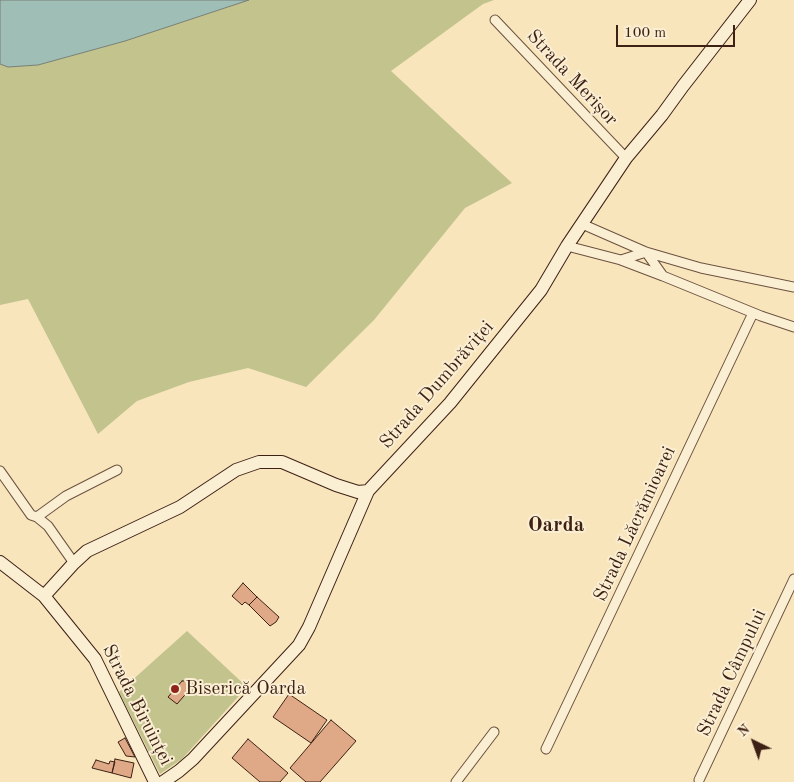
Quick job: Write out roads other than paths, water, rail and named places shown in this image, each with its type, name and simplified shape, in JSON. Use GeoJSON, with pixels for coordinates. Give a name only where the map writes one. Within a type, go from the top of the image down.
{"type":"FeatureCollection","features":[{"type":"Feature","properties":{"kind":"main road","name":"Strada Dumbrăviței"},"geometry":{"type":"LineString","coordinates":[[163,782],[193,759],[299,644],[309,627],[368,491],[450,403],[541,290],[567,246],[626,158],[662,115],[750,0]]}},
{"type":"Feature","properties":{"kind":"main road"},"geometry":{"type":"LineString","coordinates":[[44,596],[87,551],[180,507],[236,470],[259,462],[282,462],[336,485],[358,492],[368,491]]}},
{"type":"Feature","properties":{"kind":"main road","name":"Strada Biruinței"},"geometry":{"type":"LineString","coordinates":[[0,562],[44,596],[95,659],[155,782]]}},
{"type":"Feature","properties":{"kind":"street","name":"Strada Merișor"},"geometry":{"type":"LineString","coordinates":[[495,20],[626,158]]}},
{"type":"Feature","properties":{"kind":"street"},"geometry":{"type":"LineString","coordinates":[[582,224],[646,252],[701,268],[794,287]]}},
{"type":"Feature","properties":{"kind":"street"},"geometry":{"type":"LineString","coordinates":[[567,246],[621,260],[753,313],[794,327]]}},
{"type":"Feature","properties":{"kind":"street"},"geometry":{"type":"LineString","coordinates":[[621,260],[646,252]]}},
{"type":"Feature","properties":{"kind":"street"},"geometry":{"type":"LineString","coordinates":[[646,252],[663,276]]}},
{"type":"Feature","properties":{"kind":"street","name":"Strada Lăcrămioarei"},"geometry":{"type":"LineString","coordinates":[[546,749],[753,313]]}},
{"type":"Feature","properties":{"kind":"street"},"geometry":{"type":"LineString","coordinates":[[37,517],[66,496],[117,470]]}},
{"type":"Feature","properties":{"kind":"street"},"geometry":{"type":"LineString","coordinates":[[0,471],[30,515],[37,517],[48,526],[74,563]]}},
{"type":"Feature","properties":{"kind":"street","name":"Strada Câmpului"},"geometry":{"type":"LineString","coordinates":[[699,780],[794,579]]}},
{"type":"Feature","properties":{"kind":"street"},"geometry":{"type":"LineString","coordinates":[[456,782],[494,732]]}},
{"type":"Feature","properties":{"kind":"water"},"geometry":{"type":"Polygon","coordinates":[[[0,0],[249,0],[125,41],[38,65],[8,67],[0,64],[0,0]]]}},
{"type":"Feature","properties":{"kind":"place","name":"Biserică Oarda"},"geometry":{"type":"Point","coordinates":[175,689]}},
{"type":"Feature","properties":{"kind":"district","name":"Oarda"},"geometry":{"type":"Point","coordinates":[556,525]}}]}
